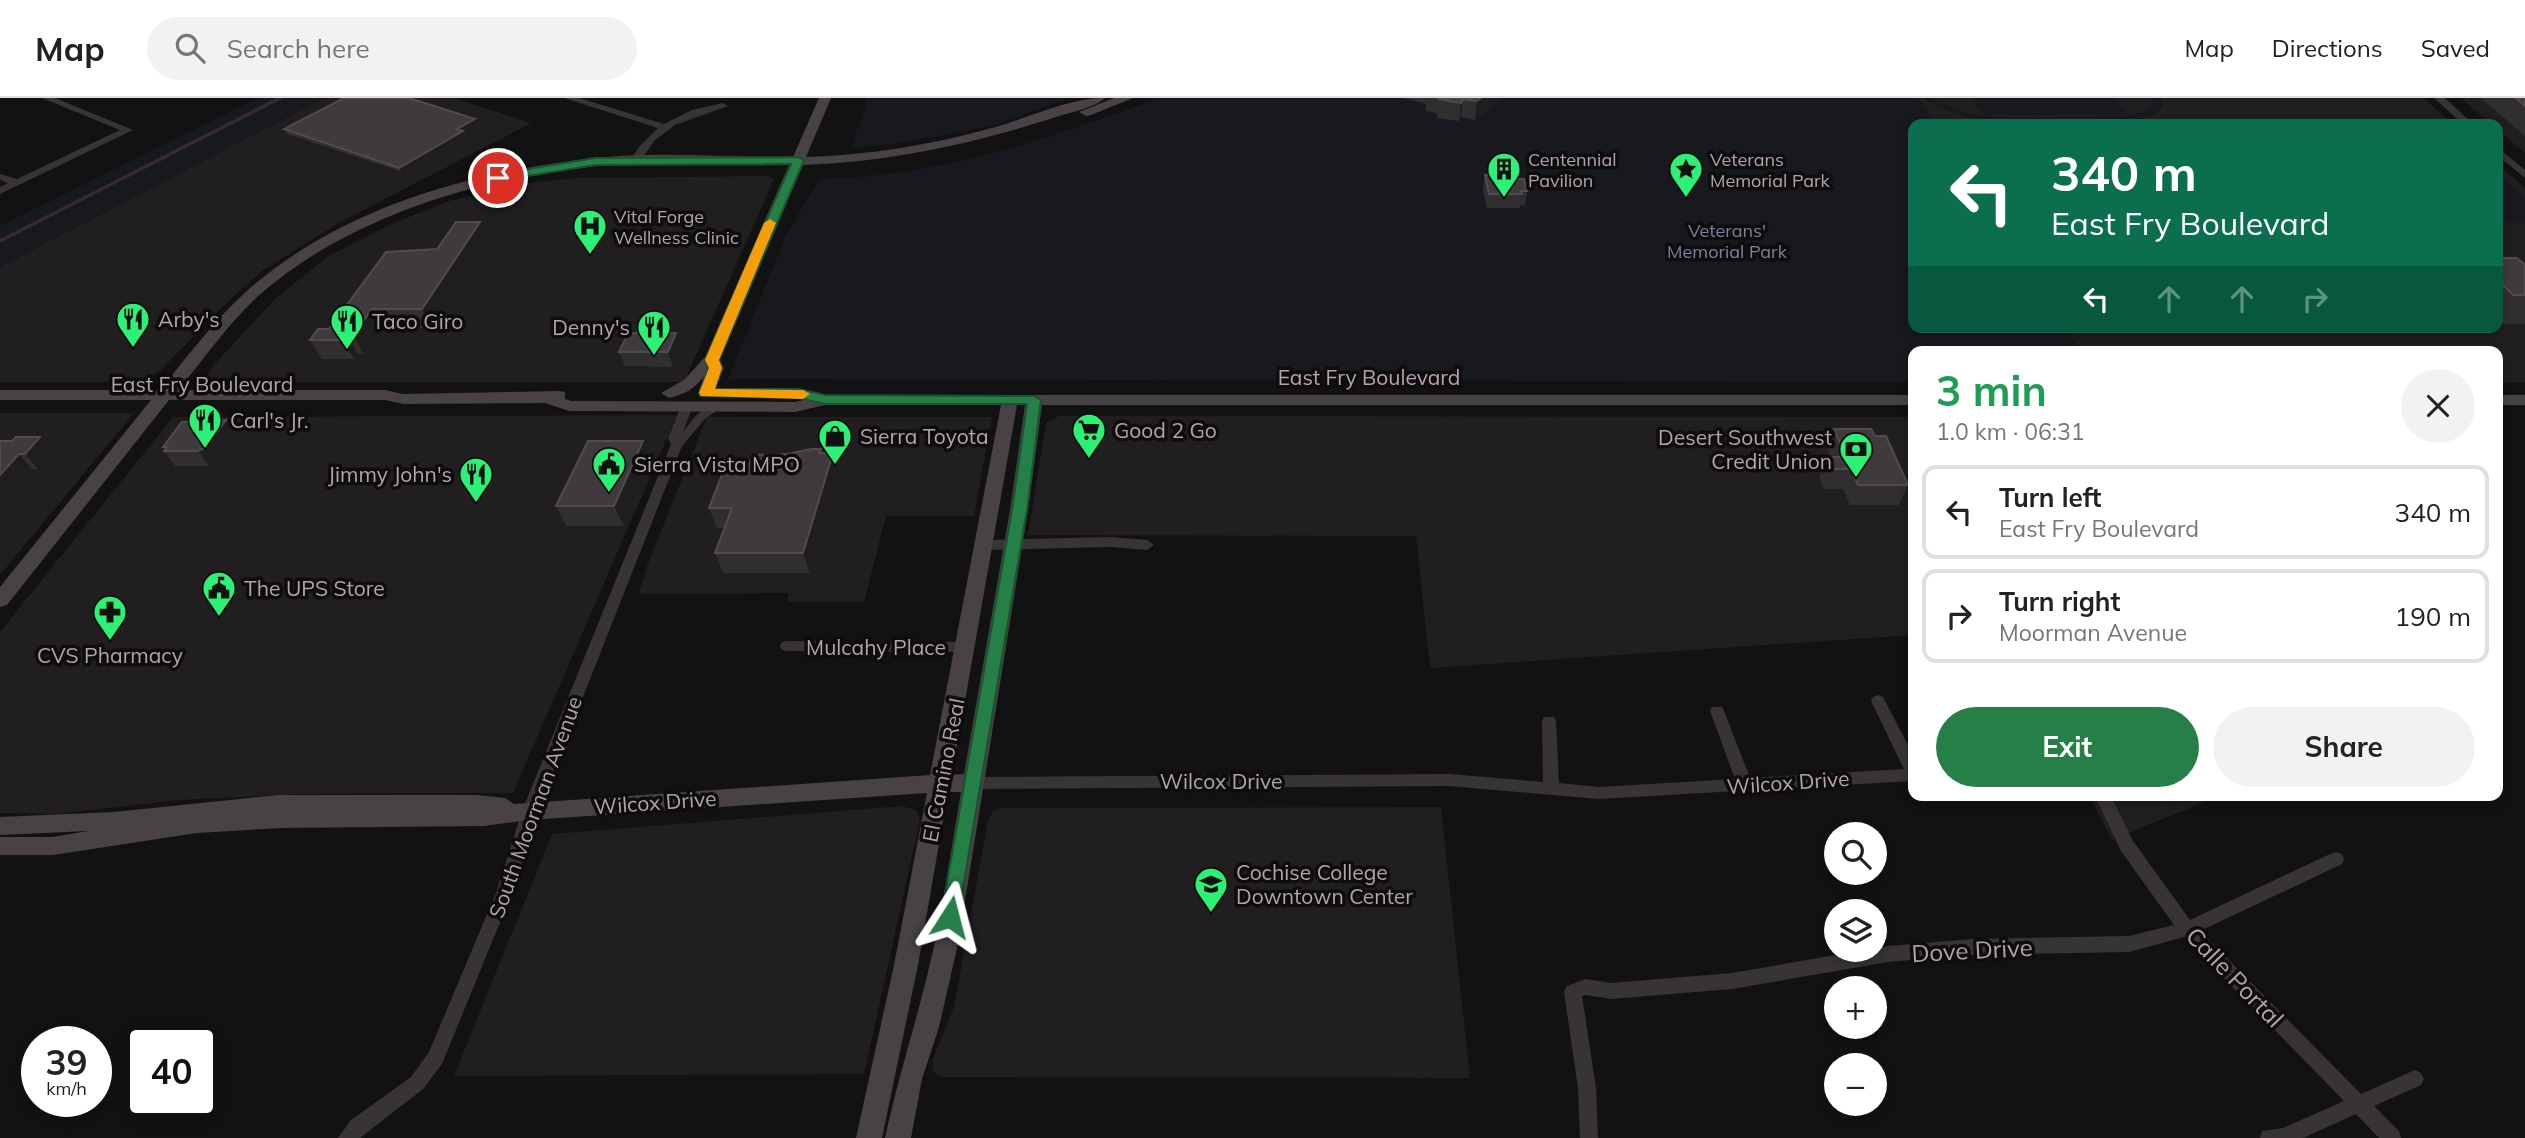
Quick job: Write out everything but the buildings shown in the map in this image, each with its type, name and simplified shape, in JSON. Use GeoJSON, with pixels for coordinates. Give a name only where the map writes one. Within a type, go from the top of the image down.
{"type":"FeatureCollection","features":[{"type":"Feature","properties":{"kind":"main road","name":"East Fry Boulevard"},"geometry":{"type":"LineString","coordinates":[[403,399],[547,398]]}},
{"type":"Feature","properties":{"kind":"street"},"geometry":{"type":"LineString","coordinates":[[0,191],[128,131],[47,98]]}},
{"type":"Feature","properties":{"kind":"street"},"geometry":{"type":"LineString","coordinates":[[669,393],[691,385],[701,368],[712,360],[825,98]]}},
{"type":"Feature","properties":{"kind":"street"},"geometry":{"type":"LineString","coordinates":[[571,167],[593,170],[797,164],[881,155],[950,144],[1022,125],[1098,98]]}},
{"type":"Feature","properties":{"kind":"street"},"geometry":{"type":"LineString","coordinates":[[0,600],[236,310],[285,268],[351,229],[416,201],[511,175],[595,162],[867,166],[973,148],[1127,98]]}},
{"type":"Feature","properties":{"kind":"street"},"geometry":{"type":"LineString","coordinates":[[2438,98],[2462,119]]}},
{"type":"Feature","properties":{"kind":"street"},"geometry":{"type":"LineString","coordinates":[[576,99],[662,126]]}},
{"type":"Feature","properties":{"kind":"street"},"geometry":{"type":"LineString","coordinates":[[635,161],[643,146],[662,126],[696,110],[723,106]]}},
{"type":"Feature","properties":{"kind":"street"},"geometry":{"type":"LineString","coordinates":[[2503,155],[2525,174]]}},
{"type":"Feature","properties":{"kind":"street"},"geometry":{"type":"LineString","coordinates":[[0,177],[18,183]]}},
{"type":"Feature","properties":{"kind":"street"},"geometry":{"type":"LineString","coordinates":[[712,360],[716,368],[712,399]]}},
{"type":"Feature","properties":{"kind":"street","name":"East Fry Boulevard"},"geometry":{"type":"LineString","coordinates":[[547,398],[576,393],[669,393],[795,407],[825,400],[1908,400]]}},
{"type":"Feature","properties":{"kind":"street","name":"East Fry Boulevard"},"geometry":{"type":"LineString","coordinates":[[0,395],[380,407],[403,399]]}},
{"type":"Feature","properties":{"kind":"street","name":"East Fry Boulevard"},"geometry":{"type":"LineString","coordinates":[[547,398],[569,406],[687,406],[712,399]]}},
{"type":"Feature","properties":{"kind":"street","name":"South Moorman Avenue"},"geometry":{"type":"LineString","coordinates":[[347,1138],[358,1126],[417,1083],[436,1058],[504,893],[530,811],[677,444],[687,438],[694,421],[712,399]]}},
{"type":"Feature","properties":{"kind":"street","name":"El Camino Real"},"geometry":{"type":"LineString","coordinates":[[869,1138],[906,965],[1010,400]]}},
{"type":"Feature","properties":{"kind":"street","name":"El Camino Real"},"geometry":{"type":"LineString","coordinates":[[898,1138],[909,1079],[939,978],[1013,544],[1034,400]]}},
{"type":"Feature","properties":{"kind":"street"},"geometry":{"type":"LineString","coordinates":[[2503,400],[2525,400]]}},
{"type":"Feature","properties":{"kind":"street","name":"East Fry Boulevard"},"geometry":{"type":"LineString","coordinates":[[0,407],[160,401]]}},
{"type":"Feature","properties":{"kind":"street","name":"South Moorman Avenue"},"geometry":{"type":"LineString","coordinates":[[677,444],[674,438],[687,406]]}},
{"type":"Feature","properties":{"kind":"street"},"geometry":{"type":"LineString","coordinates":[[985,545],[1111,542],[1147,545]]}},
{"type":"Feature","properties":{"kind":"street","name":"Mulcahy Place"},"geometry":{"type":"LineString","coordinates":[[787,646],[965,647]]}},
{"type":"Feature","properties":{"kind":"street"},"geometry":{"type":"LineString","coordinates":[[1878,701],[1908,763]]}},
{"type":"Feature","properties":{"kind":"street"},"geometry":{"type":"LineString","coordinates":[[1717,711],[1745,785]]}},
{"type":"Feature","properties":{"kind":"street"},"geometry":{"type":"LineString","coordinates":[[1549,721],[1551,789]]}},
{"type":"Feature","properties":{"kind":"street","name":"Wilcox Drive"},"geometry":{"type":"LineString","coordinates":[[0,846],[52,846],[197,824],[281,818],[484,817],[530,811],[822,789],[940,784],[1449,780],[1599,793],[1908,773]]}},
{"type":"Feature","properties":{"kind":"street","name":"Calle Portal"},"geometry":{"type":"LineString","coordinates":[[2105,801],[2127,846],[2187,929],[2392,1138]]}},
{"type":"Feature","properties":{"kind":"street","name":"Wilcox Drive"},"geometry":{"type":"LineString","coordinates":[[0,826],[114,821],[279,804],[477,804],[530,811]]}},
{"type":"Feature","properties":{"kind":"street","name":"Dove Drive"},"geometry":{"type":"LineString","coordinates":[[1589,1138],[1587,1088],[1573,992],[1586,988],[1611,990],[1732,981],[1888,954],[1958,948],[2129,944],[2187,929],[2336,859]]}},
{"type":"Feature","properties":{"kind":"street"},"geometry":{"type":"LineString","coordinates":[[2269,1138],[2284,1137],[2415,1079]]}},
{"type":"Feature","properties":{"kind":"shaded area"},"geometry":{"type":"Polygon","coordinates":[[[324,98],[454,98],[531,123],[337,224],[263,270],[219,310],[161,370],[151,376],[132,382],[0,382],[0,267],[324,98]]]}},
{"type":"Feature","properties":{"kind":"shaded area"},"geometry":{"type":"Polygon","coordinates":[[[1918,98],[2423,98],[2447,119],[1932,119],[1918,98]]]}},
{"type":"Feature","properties":{"kind":"shaded area"},"geometry":{"type":"Polygon","coordinates":[[[2461,98],[2525,98],[2525,153],[2503,134],[2503,119],[2485,119],[2461,98]]]}},
{"type":"Feature","properties":{"kind":"shaded area"},"geometry":{"type":"Polygon","coordinates":[[[2503,169],[2525,188],[2525,382],[2503,382],[2503,346],[2077,346],[2069,333],[2503,333],[2503,169]]]}},
{"type":"Feature","properties":{"kind":"shaded area"},"geometry":{"type":"Polygon","coordinates":[[[767,176],[774,179],[684,382],[213,383],[207,376],[212,367],[274,300],[327,257],[387,226],[449,201],[535,182],[577,178],[767,176]]]}},
{"type":"Feature","properties":{"kind":"shaded area"},"geometry":{"type":"Polygon","coordinates":[[[0,413],[134,413],[0,575],[0,413]]]}},
{"type":"Feature","properties":{"kind":"shaded area"},"geometry":{"type":"Polygon","coordinates":[[[677,415],[513,793],[299,794],[180,800],[55,814],[0,813],[0,632],[173,417],[677,415]]]}},
{"type":"Feature","properties":{"kind":"shaded area"},"geometry":{"type":"Polygon","coordinates":[[[1059,416],[1908,417],[1908,635],[1430,668],[1416,536],[1028,535],[1046,423],[1059,416]]]}},
{"type":"Feature","properties":{"kind":"shaded area","name":"Sierra Toyota"},"geometry":{"type":"Polygon","coordinates":[[[707,417],[992,417],[974,516],[886,516],[864,602],[787,602],[789,593],[639,594],[646,569],[707,417]]]}},
{"type":"Feature","properties":{"kind":"shaded area"},"geometry":{"type":"Polygon","coordinates":[[[2092,801],[2206,801],[2112,840],[2092,801]]]}},
{"type":"Feature","properties":{"kind":"shaded area"},"geometry":{"type":"Polygon","coordinates":[[[902,806],[916,810],[920,820],[864,1074],[454,1076],[552,834],[902,806]]]}},
{"type":"Feature","properties":{"kind":"shaded area","name":"Cochise College Downtown Center"},"geometry":{"type":"Polygon","coordinates":[[[1441,807],[1470,1078],[941,1077],[933,1071],[933,1058],[954,1007],[988,820],[993,811],[1003,808],[1441,807]]]}},
{"type":"Feature","properties":{"kind":"green space"},"geometry":{"type":"Polygon","coordinates":[[[258,98],[324,98],[0,267],[0,226],[258,98]]]}},
{"type":"Feature","properties":{"kind":"green space"},"geometry":{"type":"Polygon","coordinates":[[[868,98],[1070,98],[992,126],[894,144],[851,148],[868,98]]]}},
{"type":"Feature","properties":{"kind":"green space","name":"Veterans' Memorial Park"},"geometry":{"type":"Polygon","coordinates":[[[1160,98],[1918,98],[1932,119],[1908,119],[1908,333],[2069,333],[2077,346],[1908,346],[1908,382],[728,379],[786,235],[819,179],[908,171],[951,163],[1076,128],[1160,98]]]}},
{"type":"Feature","properties":{"kind":"green space"},"geometry":{"type":"Polygon","coordinates":[[[1923,98],[1973,115],[2012,118],[2130,116],[2150,109],[2153,103],[2151,98],[2161,98],[2163,105],[2155,114],[2142,119],[1988,119],[1942,109],[1923,98]]]}},
{"type":"Feature","properties":{"kind":"green space"},"geometry":{"type":"Polygon","coordinates":[[[1972,98],[2114,98],[2127,114],[1983,115],[1972,98]]]}},
{"type":"Feature","properties":{"kind":"green space"},"geometry":{"type":"Polygon","coordinates":[[[2503,180],[2525,199],[2525,223],[2503,223],[2503,180]]]}},
{"type":"Feature","properties":{"kind":"waterway"},"geometry":{"type":"LineString","coordinates":[[0,241],[280,98]]}},
{"type":"Feature","properties":{"kind":"slow traffic"},"geometry":{"type":"LineString","coordinates":[[770,223],[712,360],[716,368],[706,393],[803,394]]}},
{"type":"Feature","properties":{"kind":"place","name":"Centennial Pavilion"},"geometry":{"type":"Point","coordinates":[1504,199]}},
{"type":"Feature","properties":{"kind":"place","name":"Veterans Memorial Park"},"geometry":{"type":"Point","coordinates":[1686,199]}},
{"type":"Feature","properties":{"kind":"place","name":"Vital Forge Wellness Clinic"},"geometry":{"type":"Point","coordinates":[590,256]}},
{"type":"Feature","properties":{"kind":"place","name":"Arby's"},"geometry":{"type":"Point","coordinates":[133,349]}},
{"type":"Feature","properties":{"kind":"place","name":"Taco Giro"},"geometry":{"type":"Point","coordinates":[347,351]}},
{"type":"Feature","properties":{"kind":"place","name":"Denny's"},"geometry":{"type":"Point","coordinates":[654,357]}},
{"type":"Feature","properties":{"kind":"place","name":"Carl's Jr."},"geometry":{"type":"Point","coordinates":[205,450]}},
{"type":"Feature","properties":{"kind":"place","name":"Good 2 Go"},"geometry":{"type":"Point","coordinates":[1089,460]}},
{"type":"Feature","properties":{"kind":"place","name":"Sierra Toyota"},"geometry":{"type":"Point","coordinates":[835,466]}},
{"type":"Feature","properties":{"kind":"place","name":"Desert Southwest Credit Union"},"geometry":{"type":"Point","coordinates":[1856,479]}},
{"type":"Feature","properties":{"kind":"place","name":"Sierra Vista MPO"},"geometry":{"type":"Point","coordinates":[609,494]}},
{"type":"Feature","properties":{"kind":"place","name":"Jimmy John's"},"geometry":{"type":"Point","coordinates":[476,504]}},
{"type":"Feature","properties":{"kind":"place","name":"The UPS Store"},"geometry":{"type":"Point","coordinates":[219,618]}},
{"type":"Feature","properties":{"kind":"place","name":"CVS Pharmacy"},"geometry":{"type":"Point","coordinates":[110,642]}},
{"type":"Feature","properties":{"kind":"place","name":"Cochise College Downtown Center"},"geometry":{"type":"Point","coordinates":[1211,914]}},
{"type":"Feature","properties":{"kind":"route"},"geometry":{"type":"LineString","coordinates":[[498,178],[595,162],[798,160],[712,360],[716,368],[706,393],[799,393],[825,400],[1034,400],[1019,510],[950,917]]}}]}
